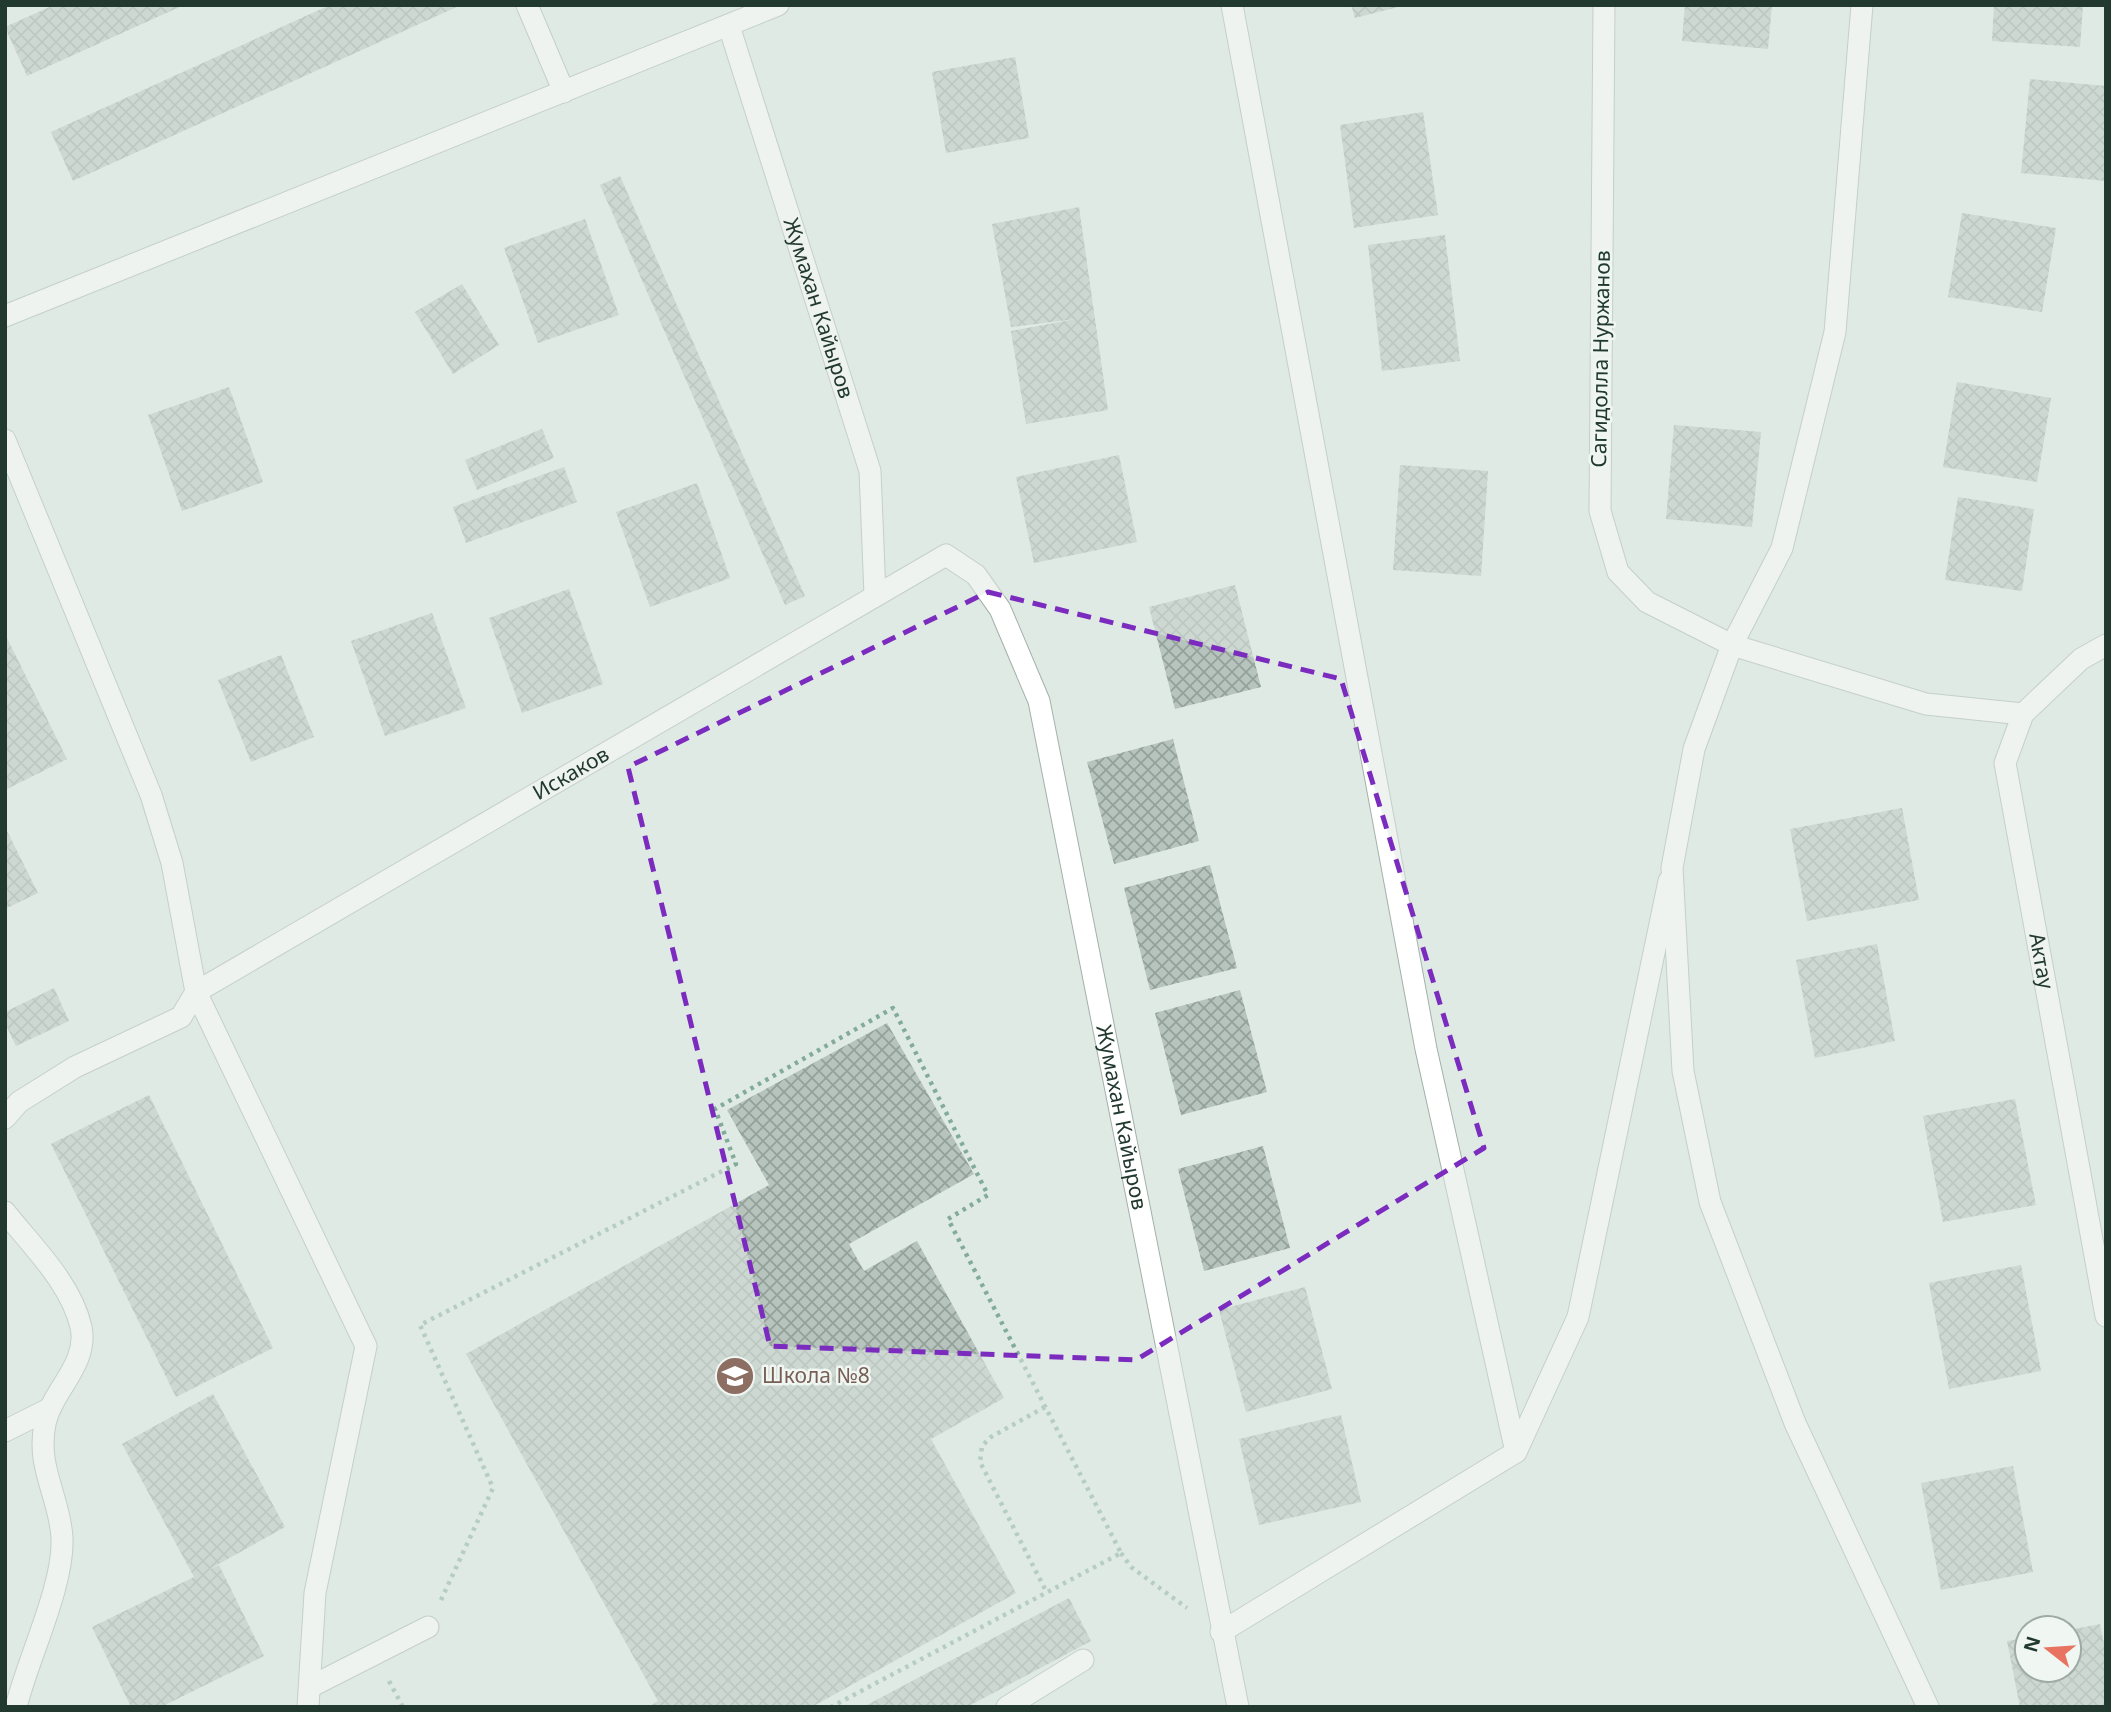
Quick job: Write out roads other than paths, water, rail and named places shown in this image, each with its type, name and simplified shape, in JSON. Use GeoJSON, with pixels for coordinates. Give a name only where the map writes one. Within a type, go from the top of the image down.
{"type":"FeatureCollection","features":[{"type":"Feature","properties":{"kind":"street"},"geometry":{"type":"LineString","coordinates":[[527,5],[564,92]]}},
{"type":"Feature","properties":{"kind":"street"},"geometry":{"type":"LineString","coordinates":[[5,316],[778,5]]}},
{"type":"Feature","properties":{"kind":"street"},"geometry":{"type":"LineString","coordinates":[[1232,5],[1426,1049],[1516,1452]]}},
{"type":"Feature","properties":{"kind":"street","name":"Сагидолла Нуржанов"},"geometry":{"type":"LineString","coordinates":[[1604,5],[1600,510],[1618,572],[1647,602],[1732,645],[1926,704],[2023,714]]}},
{"type":"Feature","properties":{"kind":"street"},"geometry":{"type":"LineString","coordinates":[[1222,1632],[1516,1452],[1578,1317],[1672,868],[1693,749],[1732,645],[1782,548],[1835,332],[1862,5]]}},
{"type":"Feature","properties":{"kind":"street","name":"Жумахан Кайыров"},"geometry":{"type":"LineString","coordinates":[[729,26],[870,471],[875,595]]}},
{"type":"Feature","properties":{"kind":"street"},"geometry":{"type":"LineString","coordinates":[[5,440],[151,795],[172,863],[196,992],[366,1346],[315,1593],[309,1697]]}},
{"type":"Feature","properties":{"kind":"street","name":"Жумахан Кайыров"},"geometry":{"type":"LineString","coordinates":[[946,555],[976,576],[1000,609],[1039,701],[1238,1707]]}},
{"type":"Feature","properties":{"kind":"street","name":"Искаков"},"geometry":{"type":"LineString","coordinates":[[196,992],[946,555]]}},
{"type":"Feature","properties":{"kind":"street","name":"Актау"},"geometry":{"type":"LineString","coordinates":[[2106,646],[2081,659],[2023,714],[2005,764],[2106,1316]]}},
{"type":"Feature","properties":{"kind":"street"},"geometry":{"type":"LineString","coordinates":[[1672,868],[1683,1070],[1710,1202],[1795,1423],[1928,1707]]}},
{"type":"Feature","properties":{"kind":"street"},"geometry":{"type":"LineString","coordinates":[[5,1118],[19,1102],[75,1067],[181,1017],[196,992]]}},
{"type":"Feature","properties":{"kind":"street"},"geometry":{"type":"LineString","coordinates":[[5,1212],[66,1290],[81,1326],[83,1340],[79,1355],[49,1409],[43,1461],[59,1514],[62,1539],[60,1564],[16,1707]]}},
{"type":"Feature","properties":{"kind":"street"},"geometry":{"type":"LineString","coordinates":[[5,1431],[49,1409]]}},
{"type":"Feature","properties":{"kind":"street"},"geometry":{"type":"LineString","coordinates":[[309,1697],[428,1627]]}},
{"type":"Feature","properties":{"kind":"street"},"geometry":{"type":"LineString","coordinates":[[1007,1707],[1083,1660]]}},
{"type":"Feature","properties":{"kind":"place","name":"Школа №8"},"geometry":{"type":"Point","coordinates":[735,1376]}}]}
